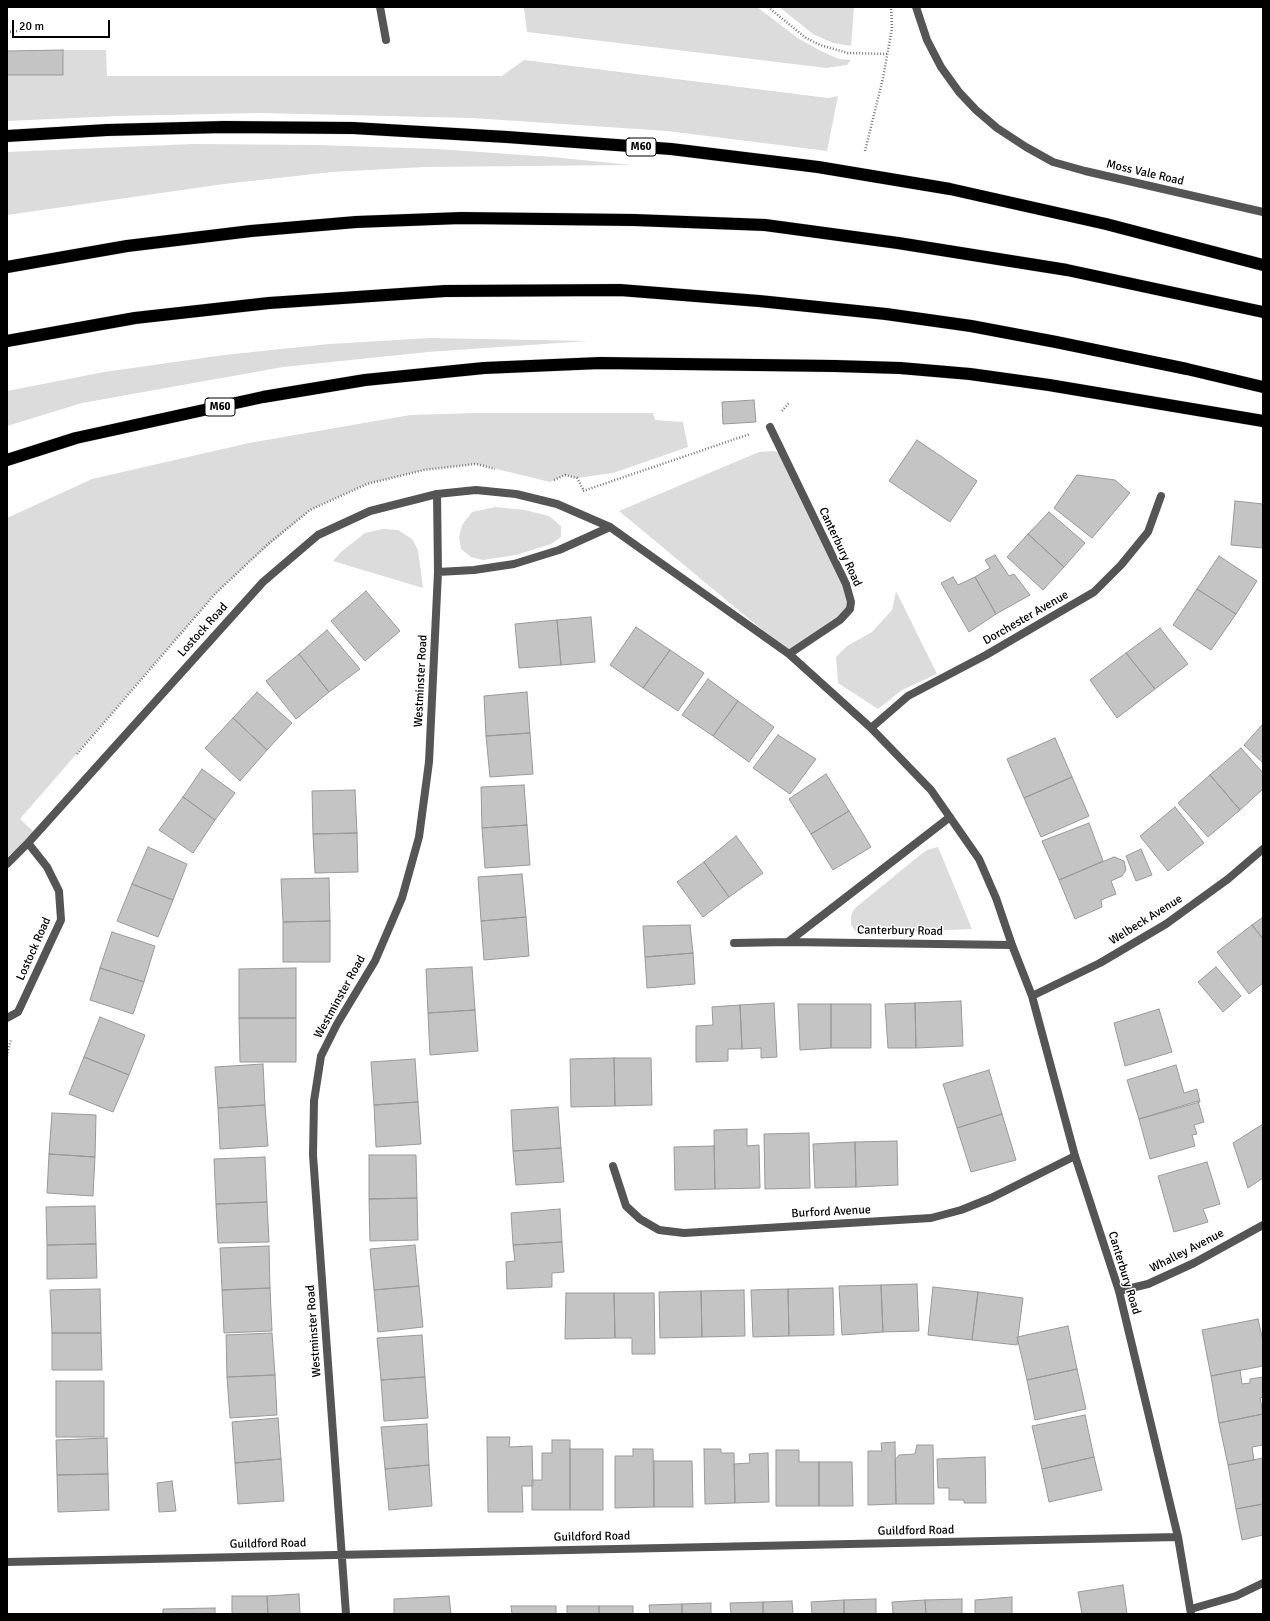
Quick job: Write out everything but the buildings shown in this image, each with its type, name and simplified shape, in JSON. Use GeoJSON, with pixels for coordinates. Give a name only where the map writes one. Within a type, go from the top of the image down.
{"type":"FeatureCollection","features":[{"type":"Feature","properties":{"kind":"highway","name":"M60"},"geometry":{"type":"LineString","coordinates":[[7,136],[107,130],[224,127],[353,128],[671,149],[818,167],[950,190],[1106,224],[1263,265]]}},
{"type":"Feature","properties":{"kind":"highway"},"geometry":{"type":"LineString","coordinates":[[7,267],[127,246],[251,231],[356,222],[461,218],[634,220],[765,226],[898,243],[1067,270],[1263,312]]}},
{"type":"Feature","properties":{"kind":"highway"},"geometry":{"type":"LineString","coordinates":[[7,341],[135,318],[269,303],[445,291],[620,290],[775,302],[886,314],[948,323],[1056,342],[1187,369],[1263,387]]}},
{"type":"Feature","properties":{"kind":"highway","name":"M60"},"geometry":{"type":"LineString","coordinates":[[7,460],[84,437],[263,397],[365,380],[484,368],[600,363],[835,366],[900,368],[970,374],[1049,385],[1263,421]]}},
{"type":"Feature","properties":{"kind":"street"},"geometry":{"type":"LineString","coordinates":[[380,7],[386,40]]}},
{"type":"Feature","properties":{"kind":"street","name":"Moss Vale Road"},"geometry":{"type":"LineString","coordinates":[[916,7],[927,40],[941,67],[959,92],[976,110],[997,128],[1026,147],[1053,162],[1085,171],[1263,212]]}},
{"type":"Feature","properties":{"kind":"street","name":"Canterbury Road"},"geometry":{"type":"LineString","coordinates":[[770,428],[846,584],[851,602],[850,609],[840,620],[789,654]]}},
{"type":"Feature","properties":{"kind":"street","name":"Canterbury Road"},"geometry":{"type":"LineString","coordinates":[[437,494],[476,490],[508,493],[557,504],[610,528],[789,654],[872,728],[931,790],[980,859],[1032,996],[1075,1156],[1119,1292],[1178,1537],[1191,1612]]}},
{"type":"Feature","properties":{"kind":"street","name":"Westminster Road"},"geometry":{"type":"LineString","coordinates":[[346,1614],[313,1154],[314,1101],[322,1056],[337,1024],[375,961],[402,898],[419,838],[429,762],[438,572],[437,494]]}},
{"type":"Feature","properties":{"kind":"street","name":"Lostock Road"},"geometry":{"type":"LineString","coordinates":[[7,864],[28,843],[268,578],[318,535],[370,511],[437,494]]}},
{"type":"Feature","properties":{"kind":"street","name":"Dorchester Avenue"},"geometry":{"type":"LineString","coordinates":[[872,728],[908,696],[986,655],[1094,592],[1121,565],[1148,532],[1161,496]]}},
{"type":"Feature","properties":{"kind":"street"},"geometry":{"type":"LineString","coordinates":[[438,572],[474,570],[514,564],[559,550],[610,528]]}},
{"type":"Feature","properties":{"kind":"street"},"geometry":{"type":"LineString","coordinates":[[788,942],[950,817]]}},
{"type":"Feature","properties":{"kind":"street","name":"Lostock Road"},"geometry":{"type":"LineString","coordinates":[[7,1018],[18,1012],[61,920],[59,891],[47,867],[28,843]]}},
{"type":"Feature","properties":{"kind":"street","name":"Welbeck Avenue"},"geometry":{"type":"LineString","coordinates":[[1032,996],[1100,963],[1166,924],[1228,879],[1263,849]]}},
{"type":"Feature","properties":{"kind":"street","name":"Canterbury Road"},"geometry":{"type":"LineString","coordinates":[[734,943],[788,942],[1012,945]]}},
{"type":"Feature","properties":{"kind":"street","name":"Burford Avenue"},"geometry":{"type":"LineString","coordinates":[[613,1166],[626,1206],[640,1219],[659,1230],[684,1233],[931,1218],[961,1210],[991,1198],[1075,1156]]}},
{"type":"Feature","properties":{"kind":"street","name":"Whalley Avenue"},"geometry":{"type":"LineString","coordinates":[[1119,1292],[1148,1284],[1194,1263],[1263,1225]]}},
{"type":"Feature","properties":{"kind":"street","name":"Guildford Road"},"geometry":{"type":"LineString","coordinates":[[7,1562],[1178,1537]]}},
{"type":"Feature","properties":{"kind":"street"},"geometry":{"type":"LineString","coordinates":[[1191,1612],[1236,1596],[1263,1583]]}},
{"type":"Feature","properties":{"kind":"path"},"geometry":{"type":"LineString","coordinates":[[768,7],[806,38],[820,45],[848,53],[887,54]]}},
{"type":"Feature","properties":{"kind":"path"},"geometry":{"type":"LineString","coordinates":[[864,153],[883,78],[892,28],[891,7]]}},
{"type":"Feature","properties":{"kind":"path"},"geometry":{"type":"LineString","coordinates":[[7,32],[28,30]]}},
{"type":"Feature","properties":{"kind":"path"},"geometry":{"type":"LineString","coordinates":[[557,504],[592,487],[770,428]]}},
{"type":"Feature","properties":{"kind":"shaded area"},"geometry":{"type":"Polygon","coordinates":[[[757,7],[799,39],[839,59],[851,60],[847,65],[827,68],[527,32],[524,8],[757,7]]]}},
{"type":"Feature","properties":{"kind":"shaded area"},"geometry":{"type":"Polygon","coordinates":[[[779,7],[854,7],[851,46],[833,43],[813,34],[779,7]]]}},
{"type":"Feature","properties":{"kind":"shaded area"},"geometry":{"type":"Polygon","coordinates":[[[63,50],[106,50],[107,76],[502,76],[524,60],[828,98],[838,96],[827,151],[667,131],[472,118],[259,113],[118,116],[7,121],[7,75],[63,75],[63,50]]]}},
{"type":"Feature","properties":{"kind":"shaded area"},"geometry":{"type":"Polygon","coordinates":[[[193,144],[317,145],[437,149],[552,157],[631,165],[425,167],[332,172],[224,184],[7,215],[7,152],[193,144]]]}},
{"type":"Feature","properties":{"kind":"shaded area"},"geometry":{"type":"Polygon","coordinates":[[[430,338],[588,341],[428,352],[283,367],[82,403],[7,426],[7,391],[104,372],[224,355],[329,344],[430,338]]]}},
{"type":"Feature","properties":{"kind":"shaded area"},"geometry":{"type":"Polygon","coordinates":[[[476,413],[653,413],[655,420],[683,422],[688,447],[613,473],[577,478],[565,475],[550,482],[476,464],[424,470],[367,484],[310,510],[215,594],[20,819],[36,834],[7,857],[7,518],[92,479],[249,443],[410,415],[476,413]]]}},
{"type":"Feature","properties":{"kind":"shaded area"},"geometry":{"type":"Polygon","coordinates":[[[773,451],[783,454],[846,584],[850,609],[790,653],[619,511],[759,452],[773,451]]]}},
{"type":"Feature","properties":{"kind":"shaded area"},"geometry":{"type":"Polygon","coordinates":[[[495,507],[525,510],[549,516],[561,526],[561,537],[551,544],[516,555],[483,560],[471,557],[461,549],[459,537],[462,525],[472,512],[495,507]]]}},
{"type":"Feature","properties":{"kind":"shaded area"},"geometry":{"type":"Polygon","coordinates":[[[383,529],[398,530],[412,539],[418,550],[423,588],[333,561],[341,552],[365,533],[383,529]]]}},
{"type":"Feature","properties":{"kind":"shaded area"},"geometry":{"type":"Polygon","coordinates":[[[896,591],[937,674],[902,690],[878,709],[838,683],[836,657],[847,646],[872,632],[892,610],[896,591]]]}},
{"type":"Feature","properties":{"kind":"shaded area"},"geometry":{"type":"Polygon","coordinates":[[[938,847],[972,929],[865,934],[856,932],[851,925],[851,916],[854,909],[920,855],[927,850],[938,847]]]}}]}
